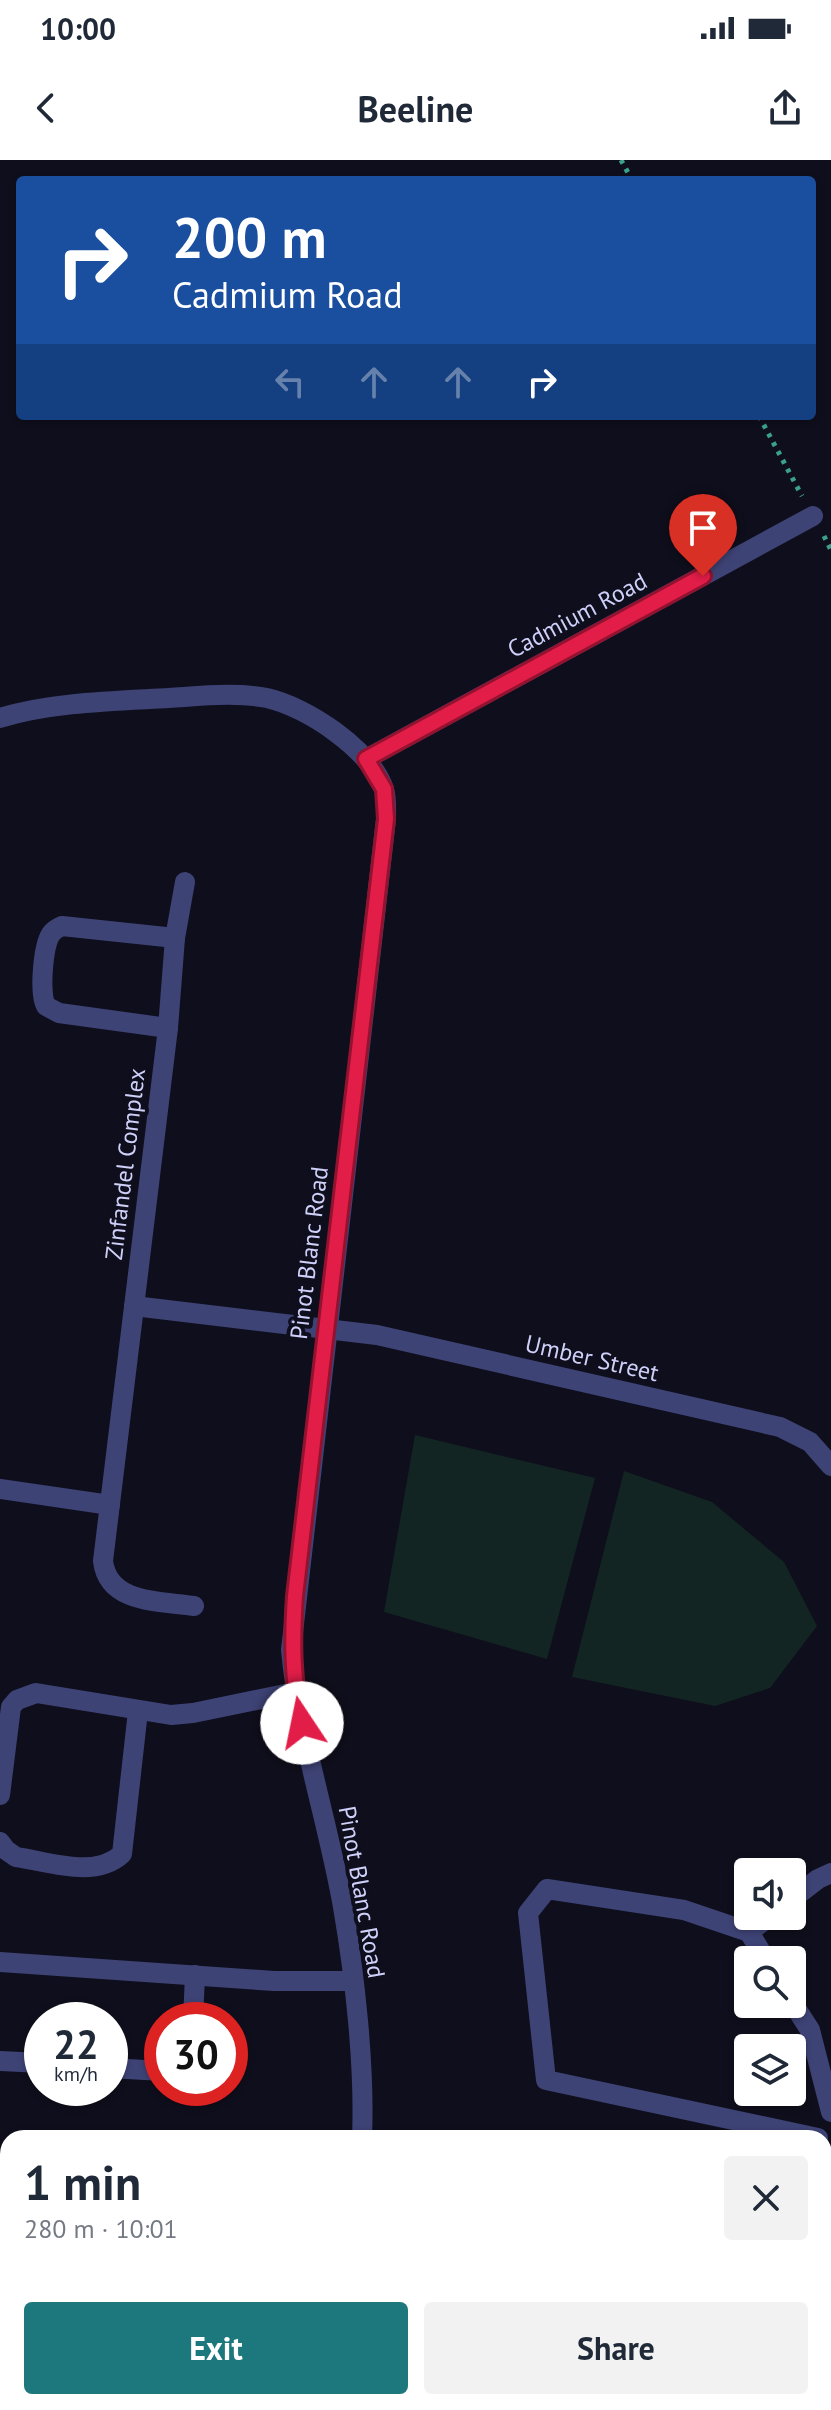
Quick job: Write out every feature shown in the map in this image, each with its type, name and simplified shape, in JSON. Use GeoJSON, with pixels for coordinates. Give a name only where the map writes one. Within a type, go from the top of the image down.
{"type":"FeatureCollection","features":[{"type":"Feature","properties":{"kind":"street","name":"Cadmium Road"},"geometry":{"type":"LineString","coordinates":[[366,759],[813,516]]}},
{"type":"Feature","properties":{"kind":"street","name":"Pinot Blanc Road"},"geometry":{"type":"LineString","coordinates":[[0,718],[113,701],[263,697],[298,709],[343,739],[366,759],[384,789],[386,819],[291,1650],[295,1692],[343,1907],[361,2064],[362,2130]]}},
{"type":"Feature","properties":{"kind":"street","name":"Zinfandel Complex"},"geometry":{"type":"LineString","coordinates":[[185,882],[175,938],[168,1028],[103,1561],[108,1581],[123,1594],[194,1606]]}},
{"type":"Feature","properties":{"kind":"street"},"geometry":{"type":"LineString","coordinates":[[168,1028],[59,1013],[46,1006],[42,991],[48,943],[55,929],[62,926],[175,938]]}},
{"type":"Feature","properties":{"kind":"street"},"geometry":{"type":"LineString","coordinates":[[134,1306],[326,1329]]}},
{"type":"Feature","properties":{"kind":"street","name":"Umber Street"},"geometry":{"type":"LineString","coordinates":[[326,1329],[377,1335],[780,1427],[810,1442],[831,1466]]}},
{"type":"Feature","properties":{"kind":"street"},"geometry":{"type":"LineString","coordinates":[[0,1489],[110,1505]]}},
{"type":"Feature","properties":{"kind":"street"},"geometry":{"type":"LineString","coordinates":[[0,1795],[11,1707],[17,1700],[36,1693],[171,1715],[295,1692]]}},
{"type":"Feature","properties":{"kind":"street"},"geometry":{"type":"LineString","coordinates":[[0,1842],[16,1857],[94,1868],[113,1862],[122,1854],[138,1711]]}},
{"type":"Feature","properties":{"kind":"street"},"geometry":{"type":"LineString","coordinates":[[806,1888],[831,1873]]}},
{"type":"Feature","properties":{"kind":"street"},"geometry":{"type":"LineString","coordinates":[[758,1946],[749,1932],[684,1910],[547,1889],[528,1913],[546,2080],[780,2130]]}},
{"type":"Feature","properties":{"kind":"street"},"geometry":{"type":"LineString","coordinates":[[0,1962],[274,1981],[352,1981]]}},
{"type":"Feature","properties":{"kind":"street"},"geometry":{"type":"LineString","coordinates":[[194,2002],[195,1975]]}},
{"type":"Feature","properties":{"kind":"street"},"geometry":{"type":"LineString","coordinates":[[802,2018],[810,2030],[831,2112]]}},
{"type":"Feature","properties":{"kind":"street"},"geometry":{"type":"LineString","coordinates":[[0,2061],[24,2062]]}},
{"type":"Feature","properties":{"kind":"path"},"geometry":{"type":"LineString","coordinates":[[761,420],[831,550]]}},
{"type":"Feature","properties":{"kind":"green space"},"geometry":{"type":"Polygon","coordinates":[[[415,1435],[595,1478],[547,1659],[384,1612],[415,1435]]]}},
{"type":"Feature","properties":{"kind":"green space"},"geometry":{"type":"Polygon","coordinates":[[[624,1471],[712,1502],[784,1562],[817,1626],[770,1688],[715,1706],[572,1677],[624,1471]]]}},
{"type":"Feature","properties":{"kind":"route"},"geometry":{"type":"LineString","coordinates":[[302,1723],[291,1650],[295,1596],[386,819],[384,789],[366,759],[703,576]]}}]}
